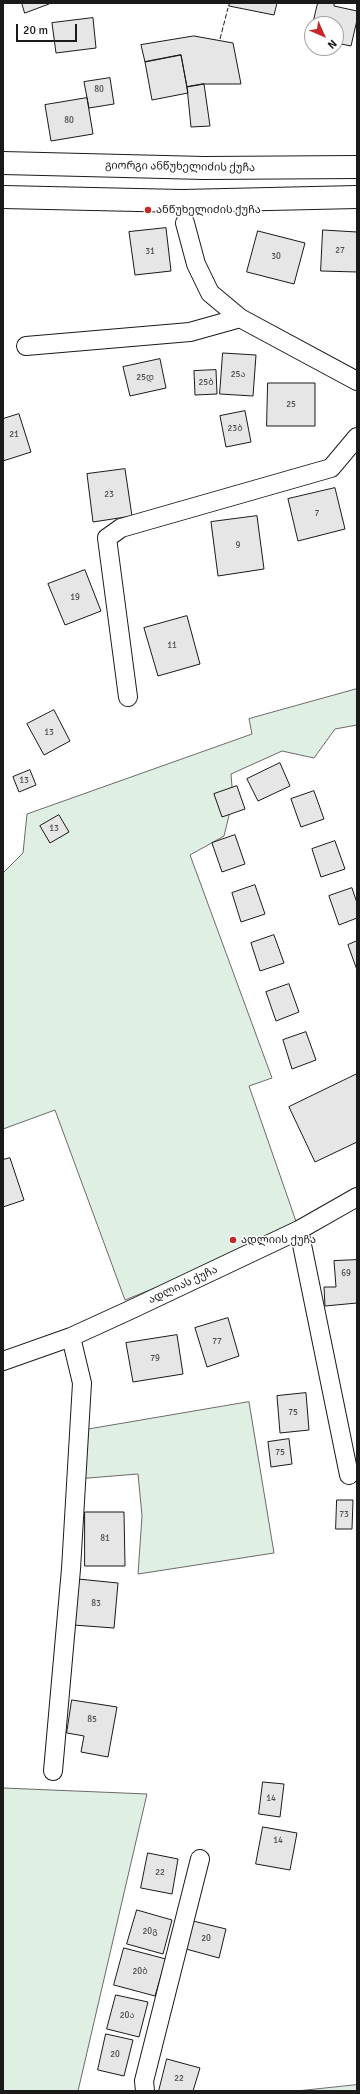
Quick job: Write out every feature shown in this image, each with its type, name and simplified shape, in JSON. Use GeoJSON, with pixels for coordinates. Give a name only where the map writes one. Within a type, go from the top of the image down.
{"type":"FeatureCollection","features":[{"type":"Feature","properties":{"kind":"main road","name":"გიორგი ანწუხელიძის ქუჩა"},"geometry":{"type":"LineString","coordinates":[[3,163],[173,168],[357,167]]}},
{"type":"Feature","properties":{"kind":"main road"},"geometry":{"type":"LineString","coordinates":[[3,197],[182,201],[357,197]]}},
{"type":"Feature","properties":{"kind":"street"},"geometry":{"type":"LineString","coordinates":[[185,223],[196,264],[210,293],[240,318],[357,381]]}},
{"type":"Feature","properties":{"kind":"street"},"geometry":{"type":"LineString","coordinates":[[26,346],[190,332],[240,318]]}},
{"type":"Feature","properties":{"kind":"street"},"geometry":{"type":"LineString","coordinates":[[128,697],[107,538],[121,528],[331,468],[357,438]]}},
{"type":"Feature","properties":{"kind":"street","name":"ადლიას ქუჩა"},"geometry":{"type":"LineString","coordinates":[[3,1361],[71,1337],[299,1230],[357,1197]]}},
{"type":"Feature","properties":{"kind":"street"},"geometry":{"type":"LineString","coordinates":[[299,1230],[349,1475]]}},
{"type":"Feature","properties":{"kind":"street"},"geometry":{"type":"LineString","coordinates":[[53,1771],[71,1569],[82,1383],[71,1337]]}},
{"type":"Feature","properties":{"kind":"street"},"geometry":{"type":"LineString","coordinates":[[145,2091],[144,2081],[200,1859]]}},
{"type":"Feature","properties":{"kind":"green space"},"geometry":{"type":"Polygon","coordinates":[[[357,689],[357,725],[335,729],[314,758],[282,751],[231,774],[233,799],[224,836],[190,855],[272,1078],[249,1086],[299,1230],[125,1300],[55,1110],[3,1129],[3,873],[23,853],[27,814],[252,734],[249,719],[357,689]]]}},
{"type":"Feature","properties":{"kind":"green space"},"geometry":{"type":"Polygon","coordinates":[[[249,1402],[274,1553],[138,1574],[142,1516],[138,1474],[76,1479],[79,1431],[249,1402]]]}},
{"type":"Feature","properties":{"kind":"green space"},"geometry":{"type":"Polygon","coordinates":[[[3,1788],[147,1794],[78,2091],[3,2091],[3,1788]]]}},
{"type":"Feature","properties":{"kind":"green space"},"geometry":{"type":"Polygon","coordinates":[[[357,2085],[357,2091],[297,2091],[357,2085]]]}},
{"type":"Feature","properties":{"kind":"building"},"geometry":{"type":"Polygon","coordinates":[[[22,3],[49,3],[49,4],[25,13],[22,3]]]}},
{"type":"Feature","properties":{"kind":"building"},"geometry":{"type":"Polygon","coordinates":[[[230,3],[277,3],[274,15],[229,6],[230,3]]]}},
{"type":"Feature","properties":{"kind":"building"},"geometry":{"type":"Polygon","coordinates":[[[318,3],[334,3],[334,6],[357,11],[357,20],[351,46],[344,45],[344,16],[315,16],[318,3]]]}},
{"type":"Feature","properties":{"kind":"building"},"geometry":{"type":"Polygon","coordinates":[[[93,18],[96,48],[56,53],[52,23],[93,18]]]}},
{"type":"Feature","properties":{"kind":"building"},"geometry":{"type":"Polygon","coordinates":[[[194,36],[233,43],[241,84],[204,84],[187,87],[181,55],[145,62],[141,45],[194,36]]]}},
{"type":"Feature","properties":{"kind":"building"},"geometry":{"type":"Polygon","coordinates":[[[181,55],[188,93],[152,100],[145,62],[181,55]]]}},
{"type":"Feature","properties":{"kind":"building"},"geometry":{"type":"Polygon","coordinates":[[[110,78],[114,104],[89,108],[84,82],[110,78]]]}},
{"type":"Feature","properties":{"kind":"building"},"geometry":{"type":"Polygon","coordinates":[[[204,84],[210,126],[191,127],[187,87],[204,84]]]}},
{"type":"Feature","properties":{"kind":"building"},"geometry":{"type":"Polygon","coordinates":[[[87,98],[93,134],[51,141],[45,105],[87,98]]]}},
{"type":"Feature","properties":{"kind":"building"},"geometry":{"type":"Polygon","coordinates":[[[166,228],[171,271],[135,275],[129,232],[166,228]]]}},
{"type":"Feature","properties":{"kind":"building"},"geometry":{"type":"Polygon","coordinates":[[[323,230],[357,232],[357,272],[321,271],[323,230]]]}},
{"type":"Feature","properties":{"kind":"building"},"geometry":{"type":"Polygon","coordinates":[[[258,231],[305,243],[294,284],[247,272],[258,231]]]}},
{"type":"Feature","properties":{"kind":"building"},"geometry":{"type":"Polygon","coordinates":[[[223,353],[256,355],[253,396],[220,394],[223,353]]]}},
{"type":"Feature","properties":{"kind":"building"},"geometry":{"type":"Polygon","coordinates":[[[160,359],[166,388],[130,396],[123,367],[160,359]]]}},
{"type":"Feature","properties":{"kind":"building"},"geometry":{"type":"Polygon","coordinates":[[[216,370],[217,394],[195,395],[194,371],[216,370]]]}},
{"type":"Feature","properties":{"kind":"building"},"geometry":{"type":"Polygon","coordinates":[[[268,383],[315,383],[315,426],[267,426],[268,383]]]}},
{"type":"Feature","properties":{"kind":"building"},"geometry":{"type":"Polygon","coordinates":[[[245,411],[251,442],[226,447],[220,416],[245,411]]]}},
{"type":"Feature","properties":{"kind":"building"},"geometry":{"type":"Polygon","coordinates":[[[19,414],[31,452],[3,461],[3,419],[19,414]]]}},
{"type":"Feature","properties":{"kind":"building"},"geometry":{"type":"Polygon","coordinates":[[[125,469],[132,516],[93,522],[87,474],[125,469]]]}},
{"type":"Feature","properties":{"kind":"building"},"geometry":{"type":"Polygon","coordinates":[[[335,488],[345,529],[298,541],[288,499],[335,488]]]}},
{"type":"Feature","properties":{"kind":"building"},"geometry":{"type":"Polygon","coordinates":[[[257,516],[264,569],[218,576],[211,522],[257,516]]]}},
{"type":"Feature","properties":{"kind":"building"},"geometry":{"type":"Polygon","coordinates":[[[85,570],[101,611],[65,625],[48,584],[85,570]]]}},
{"type":"Feature","properties":{"kind":"building"},"geometry":{"type":"Polygon","coordinates":[[[187,616],[200,664],[158,676],[144,628],[187,616]]]}},
{"type":"Feature","properties":{"kind":"building"},"geometry":{"type":"Polygon","coordinates":[[[54,710],[70,741],[44,755],[27,724],[54,710]]]}},
{"type":"Feature","properties":{"kind":"building"},"geometry":{"type":"Polygon","coordinates":[[[280,763],[290,786],[258,801],[247,779],[280,763]]]}},
{"type":"Feature","properties":{"kind":"building"},"geometry":{"type":"Polygon","coordinates":[[[30,770],[36,785],[19,792],[13,777],[30,770]]]}},
{"type":"Feature","properties":{"kind":"building"},"geometry":{"type":"Polygon","coordinates":[[[237,786],[245,809],[222,817],[214,794],[237,786]]]}},
{"type":"Feature","properties":{"kind":"building"},"geometry":{"type":"Polygon","coordinates":[[[314,791],[324,819],[301,827],[291,799],[314,791]]]}},
{"type":"Feature","properties":{"kind":"building"},"geometry":{"type":"Polygon","coordinates":[[[59,815],[69,832],[50,843],[40,826],[59,815]]]}},
{"type":"Feature","properties":{"kind":"building"},"geometry":{"type":"Polygon","coordinates":[[[235,835],[245,864],[222,872],[212,843],[235,835]]]}},
{"type":"Feature","properties":{"kind":"building"},"geometry":{"type":"Polygon","coordinates":[[[335,841],[345,869],[321,877],[312,849],[335,841]]]}},
{"type":"Feature","properties":{"kind":"building"},"geometry":{"type":"Polygon","coordinates":[[[255,885],[265,914],[241,922],[232,893],[255,885]]]}},
{"type":"Feature","properties":{"kind":"building"},"geometry":{"type":"Polygon","coordinates":[[[352,888],[357,903],[357,918],[339,925],[329,896],[352,888]]]}},
{"type":"Feature","properties":{"kind":"building"},"geometry":{"type":"Polygon","coordinates":[[[274,935],[284,963],[260,971],[251,943],[274,935]]]}},
{"type":"Feature","properties":{"kind":"building"},"geometry":{"type":"Polygon","coordinates":[[[357,941],[357,970],[348,945],[357,941]]]}},
{"type":"Feature","properties":{"kind":"building"},"geometry":{"type":"Polygon","coordinates":[[[289,984],[299,1012],[276,1021],[266,992],[289,984]]]}},
{"type":"Feature","properties":{"kind":"building"},"geometry":{"type":"Polygon","coordinates":[[[306,1032],[316,1060],[292,1069],[283,1040],[306,1032]]]}},
{"type":"Feature","properties":{"kind":"building"},"geometry":{"type":"Polygon","coordinates":[[[357,1074],[357,1142],[315,1162],[289,1107],[357,1074]]]}},
{"type":"Feature","properties":{"kind":"building"},"geometry":{"type":"Polygon","coordinates":[[[10,1158],[24,1200],[3,1207],[3,1160],[10,1158]]]}},
{"type":"Feature","properties":{"kind":"building"},"geometry":{"type":"Polygon","coordinates":[[[357,1260],[357,1303],[325,1306],[324,1287],[336,1287],[334,1261],[357,1260]]]}},
{"type":"Feature","properties":{"kind":"building"},"geometry":{"type":"Polygon","coordinates":[[[228,1318],[239,1356],[207,1367],[195,1328],[228,1318]]]}},
{"type":"Feature","properties":{"kind":"building"},"geometry":{"type":"Polygon","coordinates":[[[177,1335],[183,1374],[133,1382],[126,1343],[177,1335]]]}},
{"type":"Feature","properties":{"kind":"building"},"geometry":{"type":"Polygon","coordinates":[[[306,1393],[309,1430],[280,1433],[277,1396],[306,1393]]]}},
{"type":"Feature","properties":{"kind":"building"},"geometry":{"type":"Polygon","coordinates":[[[289,1439],[292,1464],[271,1467],[268,1442],[289,1439]]]}},
{"type":"Feature","properties":{"kind":"building"},"geometry":{"type":"Polygon","coordinates":[[[337,1500],[353,1500],[352,1529],[336,1529],[337,1500]]]}},
{"type":"Feature","properties":{"kind":"building"},"geometry":{"type":"Polygon","coordinates":[[[85,1512],[124,1512],[125,1566],[85,1566],[85,1512]]]}},
{"type":"Feature","properties":{"kind":"building"},"geometry":{"type":"Polygon","coordinates":[[[78,1579],[118,1583],[114,1628],[73,1625],[78,1579]]]}},
{"type":"Feature","properties":{"kind":"building"},"geometry":{"type":"Polygon","coordinates":[[[72,1700],[117,1707],[108,1757],[81,1752],[84,1736],[67,1733],[72,1700]]]}},
{"type":"Feature","properties":{"kind":"building"},"geometry":{"type":"Polygon","coordinates":[[[263,1782],[284,1784],[280,1817],[259,1814],[263,1782]]]}},
{"type":"Feature","properties":{"kind":"building"},"geometry":{"type":"Polygon","coordinates":[[[263,1827],[297,1833],[290,1870],[256,1864],[263,1827]]]}},
{"type":"Feature","properties":{"kind":"building"},"geometry":{"type":"Polygon","coordinates":[[[148,1853],[178,1859],[172,1894],[141,1888],[148,1853]]]}},
{"type":"Feature","properties":{"kind":"building"},"geometry":{"type":"Polygon","coordinates":[[[137,1910],[172,1920],[163,1954],[127,1944],[137,1910]]]}},
{"type":"Feature","properties":{"kind":"building"},"geometry":{"type":"Polygon","coordinates":[[[193,1921],[226,1929],[219,1958],[186,1949],[193,1921]]]}},
{"type":"Feature","properties":{"kind":"building"},"geometry":{"type":"Polygon","coordinates":[[[124,1948],[166,1959],[155,1996],[114,1985],[124,1948]]]}},
{"type":"Feature","properties":{"kind":"building"},"geometry":{"type":"Polygon","coordinates":[[[116,1995],[148,2002],[139,2037],[107,2029],[116,1995]]]}},
{"type":"Feature","properties":{"kind":"building"},"geometry":{"type":"Polygon","coordinates":[[[106,2034],[133,2040],[124,2076],[98,2070],[106,2034]]]}},
{"type":"Feature","properties":{"kind":"building"},"geometry":{"type":"Polygon","coordinates":[[[167,2059],[200,2068],[193,2091],[159,2091],[167,2059]]]}},
{"type":"Feature","properties":{"kind":"fence"},"geometry":{"type":"LineString","coordinates":[[220,39],[228,8]]}},
{"type":"Feature","properties":{"kind":"place","name":"ანწუხელიძის ქუჩა"},"geometry":{"type":"Point","coordinates":[148,210]}},
{"type":"Feature","properties":{"kind":"place","name":"ადლიის ქუჩა"},"geometry":{"type":"Point","coordinates":[233,1240]}}]}
